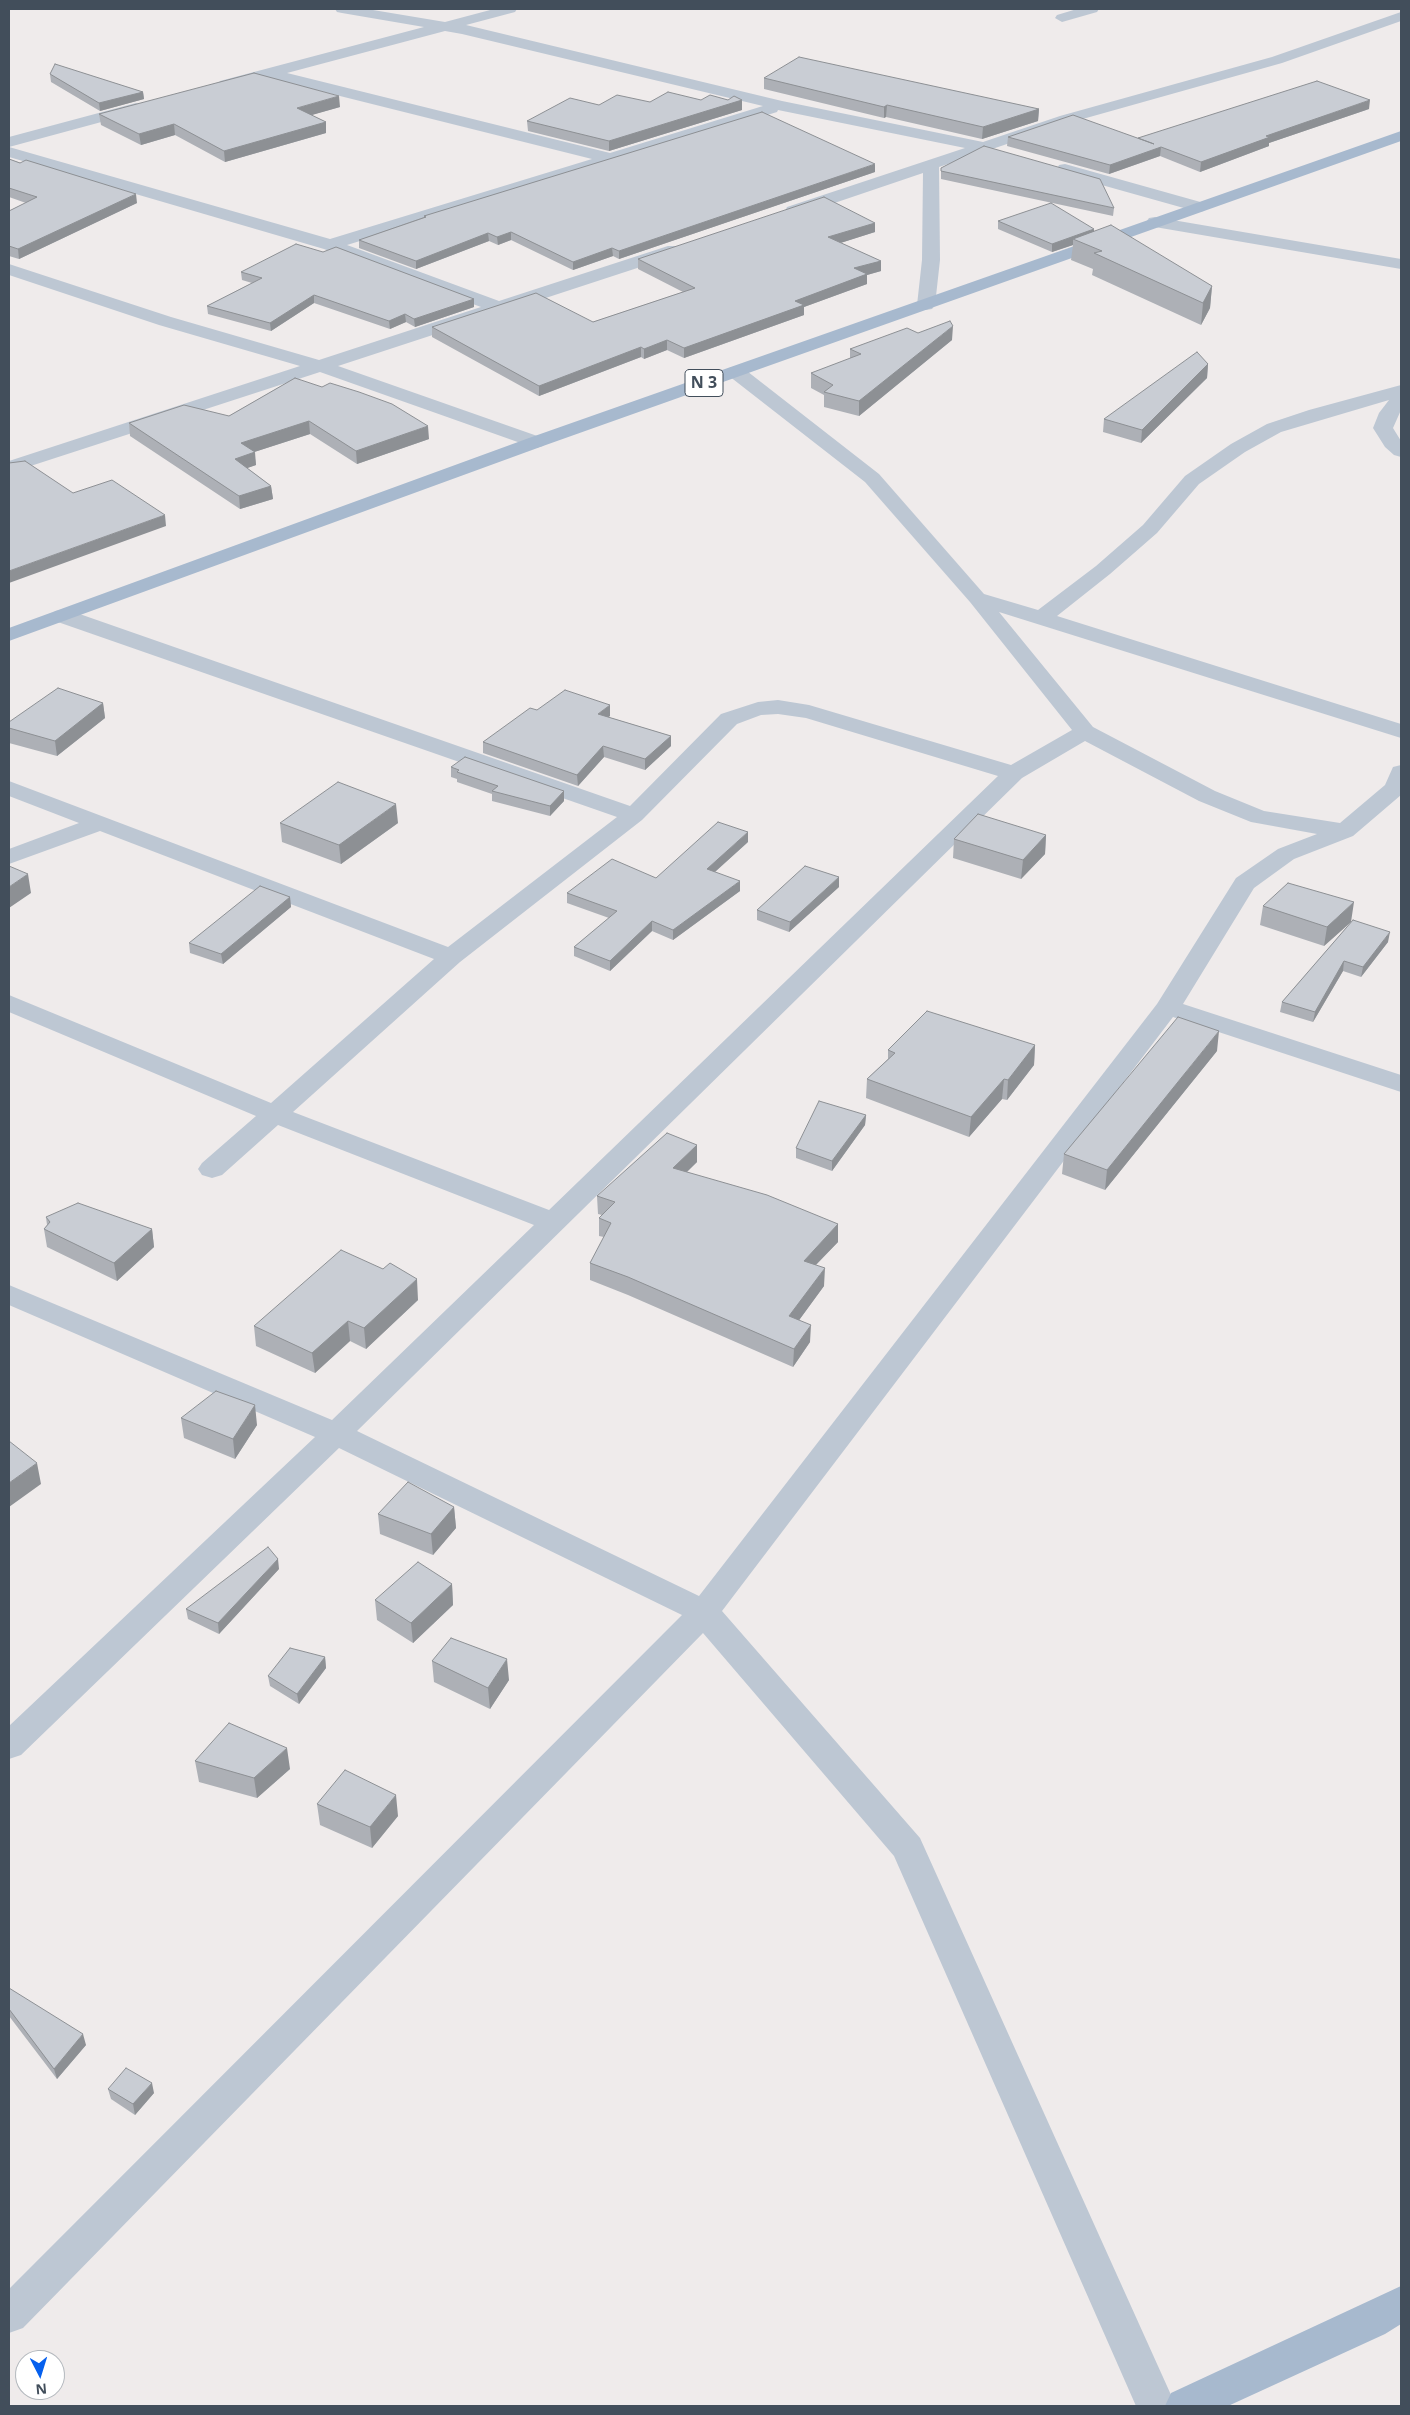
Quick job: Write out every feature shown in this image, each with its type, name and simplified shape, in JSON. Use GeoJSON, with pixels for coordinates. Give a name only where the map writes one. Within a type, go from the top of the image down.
{"type":"FeatureCollection","features":[{"type":"Feature","properties":{"kind":"main road","name":"N 3"},"geometry":{"type":"LineString","coordinates":[[9,635],[536,442],[1401,136]]}},
{"type":"Feature","properties":{"kind":"main road"},"geometry":{"type":"LineString","coordinates":[[1185,2406],[1371,2321],[1401,2304]]}},
{"type":"Feature","properties":{"kind":"street"},"geometry":{"type":"LineString","coordinates":[[342,9],[446,26],[782,106],[986,147],[1014,155]]}},
{"type":"Feature","properties":{"kind":"street"},"geometry":{"type":"LineString","coordinates":[[210,88],[510,9]]}},
{"type":"Feature","properties":{"kind":"street"},"geometry":{"type":"LineString","coordinates":[[1062,18],[1092,9]]}},
{"type":"Feature","properties":{"kind":"street"},"geometry":{"type":"LineString","coordinates":[[781,215],[1066,119],[1277,60],[1401,16]]}},
{"type":"Feature","properties":{"kind":"street"},"geometry":{"type":"LineString","coordinates":[[268,73],[608,158]]}},
{"type":"Feature","properties":{"kind":"street"},"geometry":{"type":"LineString","coordinates":[[9,142],[153,103]]}},
{"type":"Feature","properties":{"kind":"street"},"geometry":{"type":"LineString","coordinates":[[330,245],[782,106]]}},
{"type":"Feature","properties":{"kind":"street"},"geometry":{"type":"LineString","coordinates":[[9,152],[330,245],[500,308]]}},
{"type":"Feature","properties":{"kind":"street"},"geometry":{"type":"LineString","coordinates":[[926,305],[930,260],[931,165]]}},
{"type":"Feature","properties":{"kind":"street"},"geometry":{"type":"LineString","coordinates":[[1051,165],[1198,207]]}},
{"type":"Feature","properties":{"kind":"street"},"geometry":{"type":"LineString","coordinates":[[1155,222],[1332,250],[1401,264]]}},
{"type":"Feature","properties":{"kind":"street"},"geometry":{"type":"LineString","coordinates":[[9,467],[687,246]]}},
{"type":"Feature","properties":{"kind":"street"},"geometry":{"type":"LineString","coordinates":[[9,269],[165,321],[321,366],[536,442]]}},
{"type":"Feature","properties":{"kind":"street"},"geometry":{"type":"LineString","coordinates":[[736,372],[872,478],[977,598],[1085,732],[1207,796],[1259,817],[1345,831]]}},
{"type":"Feature","properties":{"kind":"street"},"geometry":{"type":"LineString","coordinates":[[1041,618],[1150,529],[1192,480],[1238,448],[1274,428],[1316,414],[1401,392]]}},
{"type":"Feature","properties":{"kind":"street"},"geometry":{"type":"LineString","coordinates":[[1401,398],[1389,414],[1383,428],[1392,443],[1401,451]]}},
{"type":"Feature","properties":{"kind":"street"},"geometry":{"type":"LineString","coordinates":[[977,598],[1401,731]]}},
{"type":"Feature","properties":{"kind":"street"},"geometry":{"type":"LineString","coordinates":[[63,616],[634,815]]}},
{"type":"Feature","properties":{"kind":"street"},"geometry":{"type":"LineString","coordinates":[[212,1169],[451,957],[634,815],[729,719],[758,709],[778,708],[809,712],[1014,773]]}},
{"type":"Feature","properties":{"kind":"street"},"geometry":{"type":"LineString","coordinates":[[9,1746],[336,1434],[1014,773],[1085,732]]}},
{"type":"Feature","properties":{"kind":"street"},"geometry":{"type":"LineString","coordinates":[[9,2316],[704,1612],[1168,1007],[1246,883],[1286,854],[1345,831],[1395,788],[1401,772]]}},
{"type":"Feature","properties":{"kind":"street"},"geometry":{"type":"LineString","coordinates":[[9,788],[451,957]]}},
{"type":"Feature","properties":{"kind":"street"},"geometry":{"type":"LineString","coordinates":[[9,857],[100,823]]}},
{"type":"Feature","properties":{"kind":"street"},"geometry":{"type":"LineString","coordinates":[[9,1003],[274,1114],[553,1222]]}},
{"type":"Feature","properties":{"kind":"street"},"geometry":{"type":"LineString","coordinates":[[1168,1007],[1401,1084]]}},
{"type":"Feature","properties":{"kind":"street"},"geometry":{"type":"LineString","coordinates":[[9,1294],[336,1434],[704,1612],[908,1848],[1156,2406]]}},
{"type":"Feature","properties":{"kind":"building"},"geometry":{"type":"Polygon","coordinates":[[[799,57],[1039,109],[983,127],[887,105],[884,107],[764,78],[799,57]]]}},
{"type":"Feature","properties":{"kind":"building"},"geometry":{"type":"Polygon","coordinates":[[[55,64],[143,92],[99,103],[50,74],[55,64]]]}},
{"type":"Feature","properties":{"kind":"building"},"geometry":{"type":"Polygon","coordinates":[[[254,73],[339,96],[297,108],[326,122],[224,151],[174,124],[139,134],[99,114],[254,73]]]}},
{"type":"Feature","properties":{"kind":"building"},"geometry":{"type":"Polygon","coordinates":[[[1317,81],[1370,100],[1266,136],[1270,137],[1201,162],[1161,147],[1110,165],[1008,137],[1073,115],[1154,144],[1138,138],[1317,81]]]}},
{"type":"Feature","properties":{"kind":"building"},"geometry":{"type":"Polygon","coordinates":[[[668,92],[701,100],[710,95],[728,100],[734,96],[742,100],[609,141],[527,121],[570,98],[599,105],[617,95],[650,102],[668,92]]]}},
{"type":"Feature","properties":{"kind":"building"},"geometry":{"type":"Polygon","coordinates":[[[762,112],[875,164],[619,251],[612,248],[573,262],[511,232],[497,237],[488,233],[416,261],[359,240],[426,217],[424,216],[762,112]]]}},
{"type":"Feature","properties":{"kind":"building"},"geometry":{"type":"Polygon","coordinates":[[[984,146],[1100,179],[1114,208],[941,171],[941,168],[984,146]]]}},
{"type":"Feature","properties":{"kind":"building"},"geometry":{"type":"Polygon","coordinates":[[[9,159],[20,163],[26,160],[136,194],[18,249],[9,246],[9,211],[37,197],[9,188],[9,159]]]}},
{"type":"Feature","properties":{"kind":"building"},"geometry":{"type":"Polygon","coordinates":[[[824,197],[875,223],[828,237],[881,261],[854,268],[867,274],[795,301],[804,305],[684,348],[667,340],[644,349],[641,347],[539,386],[432,327],[536,293],[593,322],[695,288],[638,259],[824,197]]]}},
{"type":"Feature","properties":{"kind":"building"},"geometry":{"type":"Polygon","coordinates":[[[1051,203],[1094,229],[1052,244],[998,221],[1051,203]]]}},
{"type":"Feature","properties":{"kind":"building"},"geometry":{"type":"Polygon","coordinates":[[[1111,225],[1212,286],[1203,303],[1094,253],[1102,251],[1073,239],[1111,225]]]}},
{"type":"Feature","properties":{"kind":"building"},"geometry":{"type":"Polygon","coordinates":[[[296,244],[323,252],[336,247],[474,299],[414,319],[405,314],[389,321],[314,295],[270,323],[207,306],[262,278],[241,272],[296,244]]]}},
{"type":"Feature","properties":{"kind":"building"},"geometry":{"type":"Polygon","coordinates":[[[950,321],[953,326],[859,401],[824,392],[833,385],[811,373],[861,354],[850,349],[907,328],[918,333],[950,321]]]}},
{"type":"Feature","properties":{"kind":"building"},"geometry":{"type":"Polygon","coordinates":[[[1197,352],[1208,364],[1142,430],[1104,419],[1197,352]]]}},
{"type":"Feature","properties":{"kind":"building"},"geometry":{"type":"Polygon","coordinates":[[[295,378],[322,387],[330,383],[359,392],[392,404],[428,426],[356,451],[309,421],[241,443],[255,452],[235,459],[271,486],[239,496],[129,423],[184,405],[229,416],[295,378]]]}},
{"type":"Feature","properties":{"kind":"building"},"geometry":{"type":"Polygon","coordinates":[[[25,461],[73,493],[112,480],[165,515],[9,571],[9,463],[25,461]]]}},
{"type":"Feature","properties":{"kind":"building"},"geometry":{"type":"Polygon","coordinates":[[[58,688],[103,703],[55,741],[9,728],[9,722],[58,688]]]}},
{"type":"Feature","properties":{"kind":"building"},"geometry":{"type":"Polygon","coordinates":[[[565,690],[610,705],[598,714],[671,736],[645,759],[603,746],[577,775],[483,742],[530,708],[537,710],[565,690]]]}},
{"type":"Feature","properties":{"kind":"building"},"geometry":{"type":"Polygon","coordinates":[[[465,757],[564,791],[550,806],[492,791],[498,786],[457,772],[459,770],[451,767],[465,757]]]}},
{"type":"Feature","properties":{"kind":"building"},"geometry":{"type":"Polygon","coordinates":[[[338,782],[396,804],[339,845],[280,823],[338,782]]]}},
{"type":"Feature","properties":{"kind":"building"},"geometry":{"type":"Polygon","coordinates":[[[978,814],[1046,835],[1023,860],[954,839],[978,814]]]}},
{"type":"Feature","properties":{"kind":"building"},"geometry":{"type":"Polygon","coordinates":[[[718,822],[748,832],[707,869],[740,881],[673,930],[652,921],[610,961],[574,947],[617,911],[567,893],[612,859],[656,878],[718,822]]]}},
{"type":"Feature","properties":{"kind":"building"},"geometry":{"type":"Polygon","coordinates":[[[9,866],[28,874],[9,887],[9,866]]]}},
{"type":"Feature","properties":{"kind":"building"},"geometry":{"type":"Polygon","coordinates":[[[805,866],[839,877],[790,922],[757,910],[805,866]]]}},
{"type":"Feature","properties":{"kind":"building"},"geometry":{"type":"Polygon","coordinates":[[[1288,883],[1354,902],[1327,927],[1263,906],[1288,883]]]}},
{"type":"Feature","properties":{"kind":"building"},"geometry":{"type":"Polygon","coordinates":[[[260,886],[290,897],[221,954],[189,943],[260,886]]]}},
{"type":"Feature","properties":{"kind":"building"},"geometry":{"type":"Polygon","coordinates":[[[1353,920],[1390,932],[1363,967],[1344,961],[1315,1012],[1282,1002],[1353,920]]]}},
{"type":"Feature","properties":{"kind":"building"},"geometry":{"type":"Polygon","coordinates":[[[927,1011],[1035,1045],[1008,1080],[1004,1079],[971,1117],[867,1079],[895,1053],[888,1050],[927,1011]]]}},
{"type":"Feature","properties":{"kind":"building"},"geometry":{"type":"Polygon","coordinates":[[[1178,1017],[1219,1031],[1107,1170],[1064,1154],[1178,1017]]]}},
{"type":"Feature","properties":{"kind":"building"},"geometry":{"type":"Polygon","coordinates":[[[819,1101],[866,1115],[832,1161],[796,1148],[819,1101]]]}},
{"type":"Feature","properties":{"kind":"building"},"geometry":{"type":"Polygon","coordinates":[[[667,1133],[697,1145],[673,1168],[767,1195],[838,1224],[804,1261],[825,1268],[789,1316],[811,1325],[794,1349],[628,1277],[590,1263],[611,1223],[599,1218],[615,1202],[597,1196],[667,1133]]]}},
{"type":"Feature","properties":{"kind":"building"},"geometry":{"type":"Polygon","coordinates":[[[78,1203],[152,1229],[114,1263],[44,1229],[50,1222],[46,1217],[78,1203]]]}},
{"type":"Feature","properties":{"kind":"building"},"geometry":{"type":"Polygon","coordinates":[[[341,1250],[383,1269],[390,1263],[417,1279],[364,1328],[348,1321],[312,1353],[254,1326],[341,1250]]]}},
{"type":"Feature","properties":{"kind":"building"},"geometry":{"type":"Polygon","coordinates":[[[216,1391],[255,1405],[233,1439],[181,1418],[216,1391]]]}},
{"type":"Feature","properties":{"kind":"building"},"geometry":{"type":"Polygon","coordinates":[[[9,1441],[37,1463],[9,1483],[9,1441]]]}},
{"type":"Feature","properties":{"kind":"building"},"geometry":{"type":"Polygon","coordinates":[[[408,1482],[454,1507],[431,1534],[378,1514],[408,1482]]]}},
{"type":"Feature","properties":{"kind":"building"},"geometry":{"type":"Polygon","coordinates":[[[268,1547],[278,1559],[218,1623],[186,1609],[268,1547]]]}},
{"type":"Feature","properties":{"kind":"building"},"geometry":{"type":"Polygon","coordinates":[[[418,1562],[452,1584],[411,1623],[375,1600],[418,1562]]]}},
{"type":"Feature","properties":{"kind":"building"},"geometry":{"type":"Polygon","coordinates":[[[451,1638],[507,1659],[488,1688],[432,1661],[451,1638]]]}},
{"type":"Feature","properties":{"kind":"building"},"geometry":{"type":"Polygon","coordinates":[[[290,1648],[325,1657],[297,1694],[268,1676],[290,1648]]]}},
{"type":"Feature","properties":{"kind":"building"},"geometry":{"type":"Polygon","coordinates":[[[229,1723],[287,1748],[254,1778],[195,1761],[229,1723]]]}},
{"type":"Feature","properties":{"kind":"building"},"geometry":{"type":"Polygon","coordinates":[[[345,1770],[396,1795],[370,1827],[317,1804],[345,1770]]]}},
{"type":"Feature","properties":{"kind":"building"},"geometry":{"type":"Polygon","coordinates":[[[9,1988],[83,2034],[54,2069],[9,2009],[9,1988]]]}},
{"type":"Feature","properties":{"kind":"building"},"geometry":{"type":"Polygon","coordinates":[[[126,2068],[152,2083],[133,2104],[108,2089],[126,2068]]]}}]}
